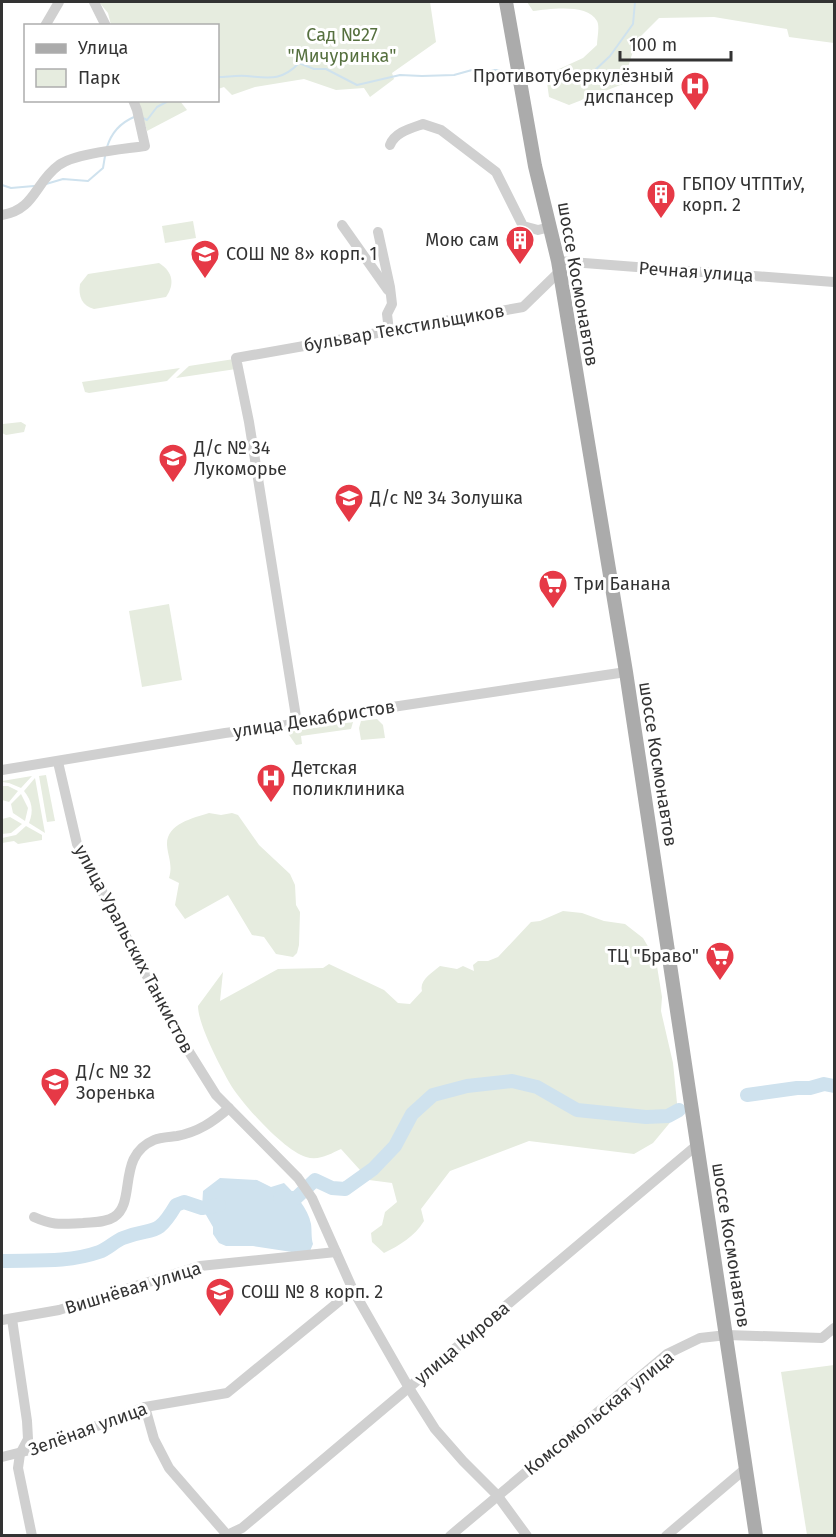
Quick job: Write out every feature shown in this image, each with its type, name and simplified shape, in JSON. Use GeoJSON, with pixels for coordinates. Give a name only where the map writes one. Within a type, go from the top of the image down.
{"type":"FeatureCollection","features":[{"type":"Feature","properties":{"kind":"main road","name":"шоссе Космонавтов"},"geometry":{"type":"LineString","coordinates":[[506,2],[535,166],[559,266],[626,672],[756,1536]]}},
{"type":"Feature","properties":{"kind":"street"},"geometry":{"type":"LineString","coordinates":[[46,24],[59,2]]}},
{"type":"Feature","properties":{"kind":"street"},"geometry":{"type":"LineString","coordinates":[[94,2],[105,24]]}},
{"type":"Feature","properties":{"kind":"street"},"geometry":{"type":"LineString","coordinates":[[2,215],[10,214],[32,200],[42,180],[60,163],[102,152],[145,146],[134,102]]}},
{"type":"Feature","properties":{"kind":"street"},"geometry":{"type":"LineString","coordinates":[[390,145],[392,140],[404,131],[423,124],[441,130],[496,172],[523,226],[538,230],[550,226]]}},
{"type":"Feature","properties":{"kind":"street"},"geometry":{"type":"LineString","coordinates":[[342,225],[390,292]]}},
{"type":"Feature","properties":{"kind":"street"},"geometry":{"type":"LineString","coordinates":[[378,232],[392,304],[387,314],[389,331]]}},
{"type":"Feature","properties":{"kind":"street","name":"Речная улица"},"geometry":{"type":"LineString","coordinates":[[559,266],[834,282]]}},
{"type":"Feature","properties":{"kind":"street","name":"бульвар Текстильщиков"},"geometry":{"type":"LineString","coordinates":[[297,723],[249,422],[236,358],[523,307],[559,266]]}},
{"type":"Feature","properties":{"kind":"street","name":"улица Декабристов"},"geometry":{"type":"LineString","coordinates":[[2,770],[225,733],[626,672]]}},
{"type":"Feature","properties":{"kind":"street","name":"улица Уральских Танкистов"},"geometry":{"type":"LineString","coordinates":[[58,762],[76,844],[176,1031],[216,1095],[298,1178],[312,1198],[354,1290],[409,1388],[435,1429],[497,1495],[527,1536]]}},
{"type":"Feature","properties":{"kind":"street"},"geometry":{"type":"LineString","coordinates":[[34,1217],[52,1225],[104,1221],[115,1216],[124,1206],[129,1171],[137,1153],[154,1140],[202,1129],[228,1108]]}},
{"type":"Feature","properties":{"kind":"street","name":"улица Кирова"},"geometry":{"type":"LineString","coordinates":[[227,1535],[242,1528],[697,1145]]}},
{"type":"Feature","properties":{"kind":"street","name":"Вишнёвая улица"},"geometry":{"type":"LineString","coordinates":[[7,1319],[59,1310],[200,1266],[336,1252]]}},
{"type":"Feature","properties":{"kind":"street","name":"Зелёная улица"},"geometry":{"type":"LineString","coordinates":[[2,1457],[46,1446],[145,1407],[227,1394],[354,1290]]}},
{"type":"Feature","properties":{"kind":"street"},"geometry":{"type":"LineString","coordinates":[[7,1319],[27,1421],[28,1439],[20,1454],[18,1468],[32,1536]]}},
{"type":"Feature","properties":{"kind":"street","name":"Комсомольская улица"},"geometry":{"type":"LineString","coordinates":[[450,1536],[667,1354],[700,1338],[727,1335],[822,1338],[834,1328]]}},
{"type":"Feature","properties":{"kind":"street"},"geometry":{"type":"LineString","coordinates":[[145,1407],[154,1439],[169,1468],[227,1535]]}},
{"type":"Feature","properties":{"kind":"street"},"geometry":{"type":"LineString","coordinates":[[666,1536],[746,1469]]}},
{"type":"Feature","properties":{"kind":"green space","name":"Сад №27 \"Мичуринка\""},"geometry":{"type":"Polygon","coordinates":[[[99,2],[430,2],[436,42],[392,73],[394,79],[370,97],[364,88],[336,90],[304,79],[255,87],[232,95],[224,87],[219,89],[219,24],[111,24],[108,13],[99,2]]]}},
{"type":"Feature","properties":{"kind":"green space"},"geometry":{"type":"Polygon","coordinates":[[[527,2],[834,2],[834,43],[789,37],[787,29],[714,17],[659,18],[636,41],[623,84],[569,105],[549,97],[546,75],[583,58],[597,45],[598,23],[592,15],[577,9],[533,11],[527,2]]]}},
{"type":"Feature","properties":{"kind":"green space"},"geometry":{"type":"Polygon","coordinates":[[[138,102],[181,102],[187,110],[147,131],[138,102]]]}},
{"type":"Feature","properties":{"kind":"green space"},"geometry":{"type":"Polygon","coordinates":[[[193,221],[196,238],[165,243],[162,226],[193,221]]]}},
{"type":"Feature","properties":{"kind":"green space"},"geometry":{"type":"Polygon","coordinates":[[[159,263],[167,270],[171,278],[171,287],[166,297],[94,309],[86,306],[82,300],[80,284],[88,274],[159,263]]]}},
{"type":"Feature","properties":{"kind":"green space"},"geometry":{"type":"Polygon","coordinates":[[[234,359],[236,369],[176,378],[189,366],[234,359]]]}},
{"type":"Feature","properties":{"kind":"green space"},"geometry":{"type":"Polygon","coordinates":[[[180,368],[167,381],[89,393],[85,392],[82,382],[180,368]]]}},
{"type":"Feature","properties":{"kind":"green space"},"geometry":{"type":"Polygon","coordinates":[[[21,422],[26,425],[24,432],[6,435],[2,433],[3,424],[21,422]]]}},
{"type":"Feature","properties":{"kind":"green space"},"geometry":{"type":"Polygon","coordinates":[[[169,604],[182,680],[142,687],[129,611],[169,604]]]}},
{"type":"Feature","properties":{"kind":"green space"},"geometry":{"type":"Polygon","coordinates":[[[377,719],[383,725],[385,738],[361,740],[359,728],[361,721],[377,719]]]}},
{"type":"Feature","properties":{"kind":"green space"},"geometry":{"type":"Polygon","coordinates":[[[353,722],[351,729],[301,736],[302,744],[296,745],[287,732],[353,722]]]}},
{"type":"Feature","properties":{"kind":"green space"},"geometry":{"type":"Polygon","coordinates":[[[46,775],[55,821],[47,822],[39,776],[46,775]]]}},
{"type":"Feature","properties":{"kind":"green space"},"geometry":{"type":"Polygon","coordinates":[[[32,776],[21,788],[2,782],[2,781],[32,776]]]}},
{"type":"Feature","properties":{"kind":"green space"},"geometry":{"type":"Polygon","coordinates":[[[35,778],[45,833],[29,823],[31,806],[24,791],[35,778]]]}},
{"type":"Feature","properties":{"kind":"green space"},"geometry":{"type":"Polygon","coordinates":[[[2,786],[18,791],[9,802],[2,800],[2,786]]]}},
{"type":"Feature","properties":{"kind":"green space"},"geometry":{"type":"Polygon","coordinates":[[[21,794],[28,808],[25,821],[13,813],[11,804],[21,794]]]}},
{"type":"Feature","properties":{"kind":"green space"},"geometry":{"type":"Polygon","coordinates":[[[209,813],[238,815],[259,845],[290,874],[295,885],[296,905],[300,912],[299,945],[293,957],[276,954],[264,937],[252,935],[228,895],[185,919],[175,905],[179,883],[169,878],[171,869],[168,838],[171,832],[182,823],[209,813]]]}},
{"type":"Feature","properties":{"kind":"green space"},"geometry":{"type":"Polygon","coordinates":[[[10,817],[22,824],[11,833],[2,834],[2,819],[10,817]]]}},
{"type":"Feature","properties":{"kind":"green space"},"geometry":{"type":"Polygon","coordinates":[[[26,826],[42,835],[42,840],[18,844],[14,841],[2,843],[2,838],[16,835],[26,826]]]}},
{"type":"Feature","properties":{"kind":"green space"},"geometry":{"type":"Polygon","coordinates":[[[563,911],[582,913],[604,921],[625,924],[643,938],[656,960],[662,997],[661,1011],[673,1063],[678,1113],[653,1143],[634,1154],[529,1141],[450,1171],[421,1209],[424,1221],[416,1232],[384,1253],[372,1242],[371,1233],[382,1225],[385,1212],[397,1202],[392,1183],[369,1180],[341,1149],[324,1156],[311,1158],[297,1153],[277,1137],[246,1106],[232,1087],[206,1035],[198,1006],[223,972],[220,1001],[278,969],[323,968],[329,964],[384,990],[398,1003],[410,1004],[422,991],[424,980],[440,966],[457,969],[463,966],[474,971],[473,965],[478,961],[488,961],[498,957],[531,922],[540,921],[563,911]]]}},
{"type":"Feature","properties":{"kind":"green space"},"geometry":{"type":"Polygon","coordinates":[[[834,1365],[834,1535],[807,1535],[781,1372],[834,1365]]]}},
{"type":"Feature","properties":{"kind":"water"},"geometry":{"type":"Polygon","coordinates":[[[220,1178],[257,1180],[271,1187],[284,1183],[307,1212],[313,1244],[310,1251],[305,1254],[253,1246],[226,1246],[219,1243],[202,1208],[203,1191],[220,1178]]]}},
{"type":"Feature","properties":{"kind":"waterway"},"geometry":{"type":"LineString","coordinates":[[549,77],[573,78],[592,73],[610,56],[633,24],[635,2]]}},
{"type":"Feature","properties":{"kind":"waterway"},"geometry":{"type":"LineString","coordinates":[[219,77],[281,76],[299,63],[314,69],[326,69],[357,85],[400,75],[454,75],[472,70],[501,70]]}},
{"type":"Feature","properties":{"kind":"waterway"},"geometry":{"type":"LineString","coordinates":[[143,118],[147,120],[157,107],[166,102]]}},
{"type":"Feature","properties":{"kind":"waterway"},"geometry":{"type":"LineString","coordinates":[[107,147],[117,129],[134,117]]}},
{"type":"Feature","properties":{"kind":"waterway"},"geometry":{"type":"LineString","coordinates":[[46,184],[63,179],[88,181],[103,168],[105,156]]}},
{"type":"Feature","properties":{"kind":"waterway"},"geometry":{"type":"LineString","coordinates":[[2,185],[11,188],[34,186]]}},
{"type":"Feature","properties":{"kind":"waterway"},"geometry":{"type":"LineString","coordinates":[[280,1198],[296,1198],[315,1180],[332,1188],[345,1189],[373,1169],[395,1146],[412,1114],[433,1095],[467,1086],[512,1081],[537,1087],[577,1110],[646,1117],[668,1116],[679,1110]]}},
{"type":"Feature","properties":{"kind":"waterway"},"geometry":{"type":"LineString","coordinates":[[747,1095],[810,1088],[824,1084],[834,1086]]}},
{"type":"Feature","properties":{"kind":"waterway"},"geometry":{"type":"LineString","coordinates":[[2,1261],[51,1260],[87,1256],[102,1251],[123,1238],[154,1230],[164,1223],[176,1205],[184,1202],[202,1208],[219,1205]]}},
{"type":"Feature","properties":{"kind":"place","name":"Противотуберкулёзный диспансер"},"geometry":{"type":"Point","coordinates":[695,112]}},
{"type":"Feature","properties":{"kind":"place","name":"ГБПОУ ЧТПТиУ, корп. 2"},"geometry":{"type":"Point","coordinates":[661,220]}},
{"type":"Feature","properties":{"kind":"place","name":"Мою сам"},"geometry":{"type":"Point","coordinates":[520,266]}},
{"type":"Feature","properties":{"kind":"place","name":"СОШ № 8» корп. 1"},"geometry":{"type":"Point","coordinates":[205,280]}},
{"type":"Feature","properties":{"kind":"place","name":"Д/с № 34 Лукоморье"},"geometry":{"type":"Point","coordinates":[173,484]}},
{"type":"Feature","properties":{"kind":"place","name":"Д/с № 34 Золушка"},"geometry":{"type":"Point","coordinates":[349,524]}},
{"type":"Feature","properties":{"kind":"place","name":"Три Банана"},"geometry":{"type":"Point","coordinates":[553,610]}},
{"type":"Feature","properties":{"kind":"place","name":"Детская поликлиника"},"geometry":{"type":"Point","coordinates":[271,804]}},
{"type":"Feature","properties":{"kind":"place","name":"ТЦ \"Браво\""},"geometry":{"type":"Point","coordinates":[720,982]}},
{"type":"Feature","properties":{"kind":"place","name":"Д/с № 32 Зоренька"},"geometry":{"type":"Point","coordinates":[55,1108]}},
{"type":"Feature","properties":{"kind":"place","name":"СОШ № 8 корп. 2"},"geometry":{"type":"Point","coordinates":[220,1318]}}]}
